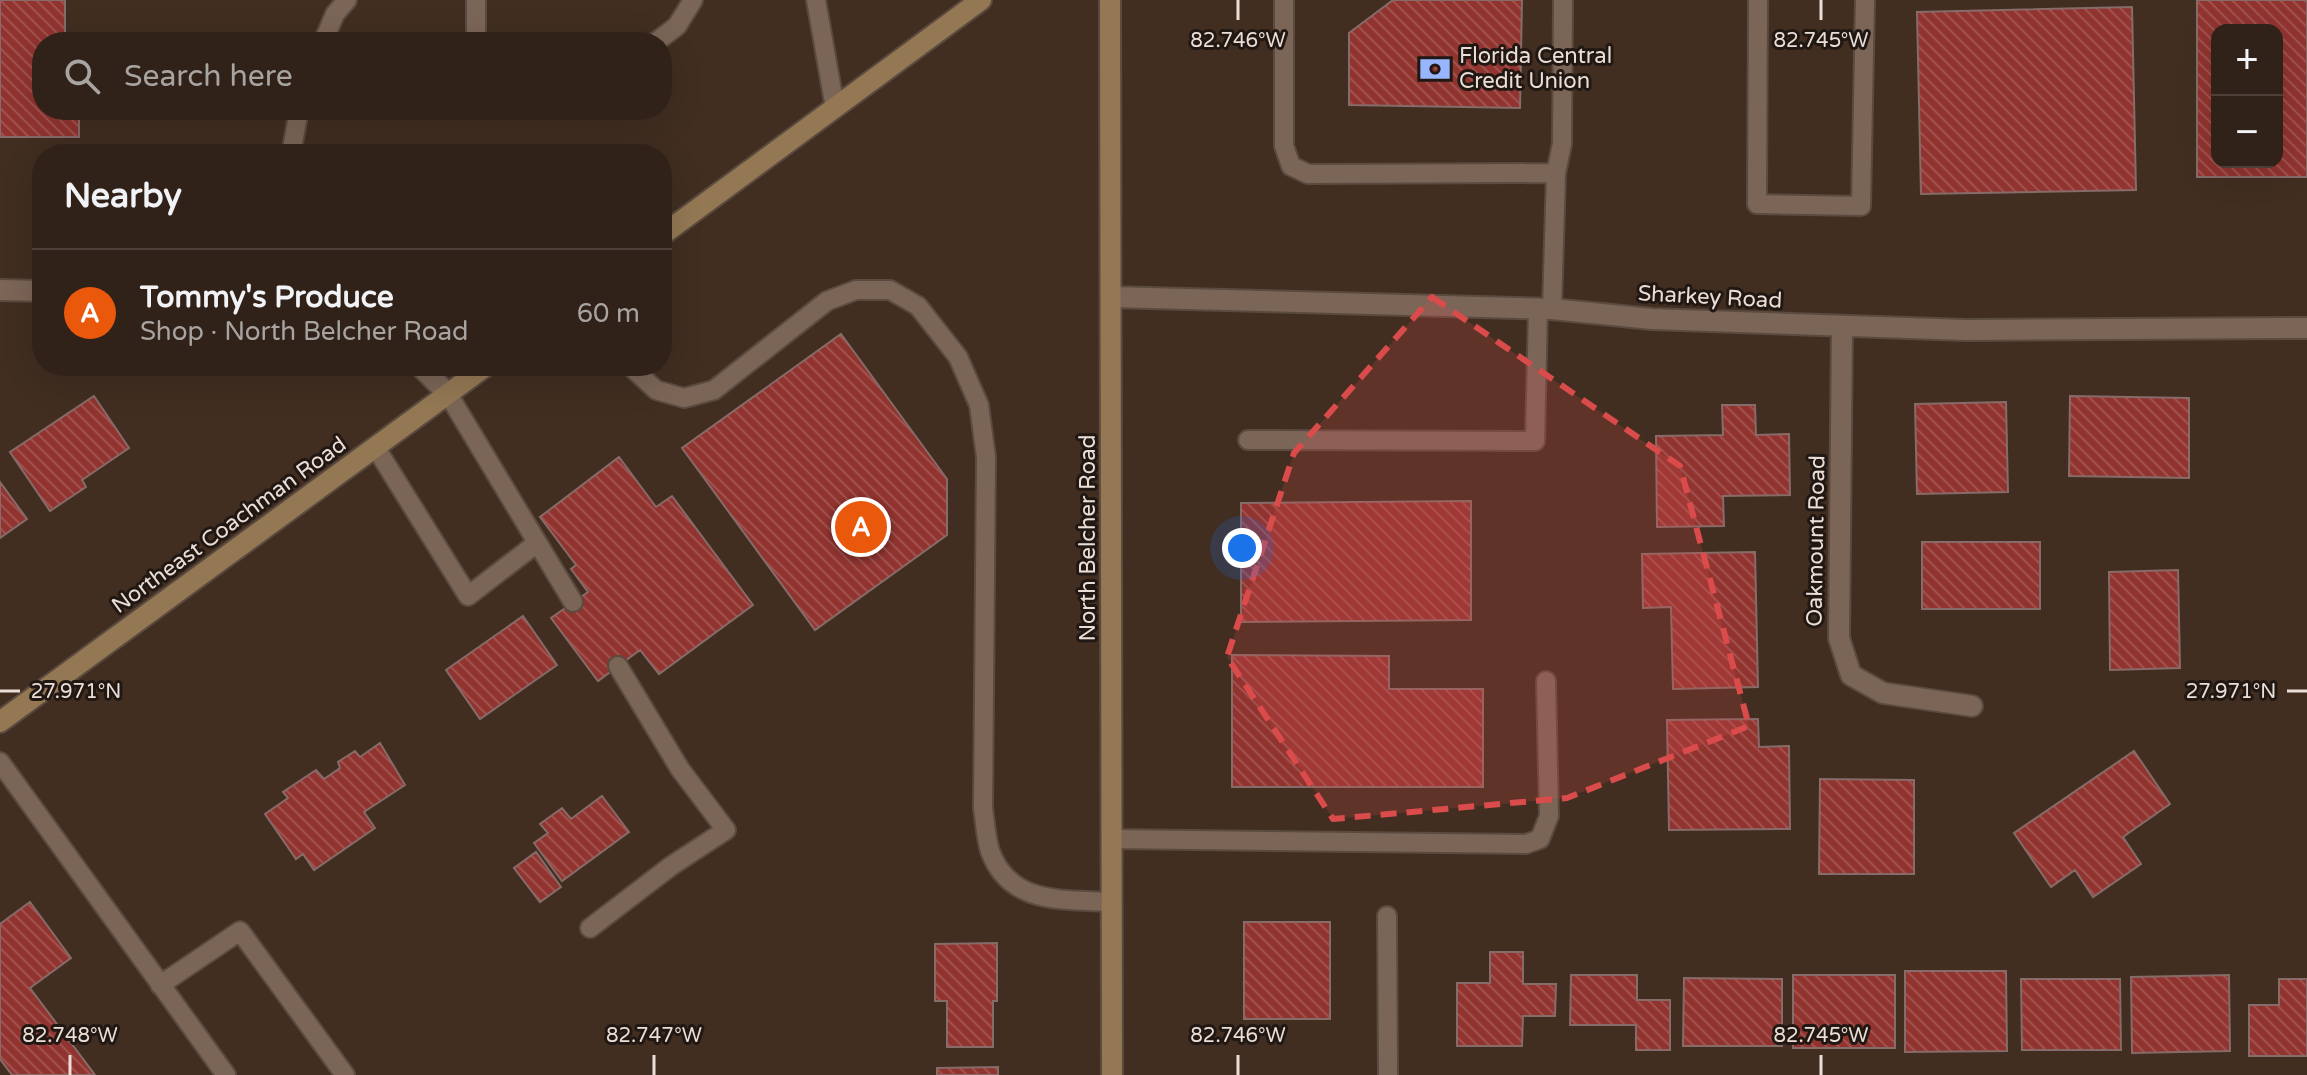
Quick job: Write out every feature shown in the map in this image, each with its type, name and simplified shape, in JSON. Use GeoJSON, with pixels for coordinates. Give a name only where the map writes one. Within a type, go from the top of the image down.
{"type":"FeatureCollection","features":[{"type":"Feature","properties":{"kind":"main road"},"geometry":{"type":"LineString","coordinates":[[672,228],[981,0]]}},
{"type":"Feature","properties":{"kind":"main road","name":"North Belcher Road"},"geometry":{"type":"LineString","coordinates":[[1110,0],[1112,1075]]}},
{"type":"Feature","properties":{"kind":"main road","name":"Northeast Coachman Road"},"geometry":{"type":"LineString","coordinates":[[0,722],[472,376]]}},
{"type":"Feature","properties":{"kind":"street"},"geometry":{"type":"LineString","coordinates":[[0,290],[32,291]]}},
{"type":"Feature","properties":{"kind":"street","name":"Sharkey Road"},"geometry":{"type":"LineString","coordinates":[[1112,297],[1545,309],[1652,319],[1842,327],[1966,330],[2307,328]]}},
{"type":"Feature","properties":{"kind":"street","name":"Oakmount Road"},"geometry":{"type":"LineString","coordinates":[[1842,327],[1839,638],[1851,675],[1883,693],[1972,706]]}},
{"type":"Feature","properties":{"kind":"street"},"geometry":{"type":"LineString","coordinates":[[430,376],[448,394]]}},
{"type":"Feature","properties":{"kind":"lane"},"geometry":{"type":"LineString","coordinates":[[327,32],[335,14],[347,0]]}},
{"type":"Feature","properties":{"kind":"lane"},"geometry":{"type":"LineString","coordinates":[[476,0],[476,32]]}},
{"type":"Feature","properties":{"kind":"lane"},"geometry":{"type":"LineString","coordinates":[[669,32],[677,26],[693,0]]}},
{"type":"Feature","properties":{"kind":"lane"},"geometry":{"type":"LineString","coordinates":[[816,0],[835,108]]}},
{"type":"Feature","properties":{"kind":"lane"},"geometry":{"type":"LineString","coordinates":[[1284,0],[1284,146],[1291,166],[1308,174],[1556,173]]}},
{"type":"Feature","properties":{"kind":"lane"},"geometry":{"type":"LineString","coordinates":[[1248,440],[1535,441],[1556,173],[1562,144],[1563,0]]}},
{"type":"Feature","properties":{"kind":"lane"},"geometry":{"type":"LineString","coordinates":[[1758,0],[1757,204],[1861,206],[1865,0]]}},
{"type":"Feature","properties":{"kind":"lane"},"geometry":{"type":"LineString","coordinates":[[293,144],[297,120]]}},
{"type":"Feature","properties":{"kind":"lane"},"geometry":{"type":"LineString","coordinates":[[641,376],[656,390],[684,398],[714,390],[827,301],[856,290],[890,290],[918,306],[958,357],[979,405],[986,457],[983,808],[990,850],[1003,877],[1038,898],[1112,902]]}},
{"type":"Feature","properties":{"kind":"lane"},"geometry":{"type":"LineString","coordinates":[[448,394],[573,602]]}},
{"type":"Feature","properties":{"kind":"lane"},"geometry":{"type":"LineString","coordinates":[[376,448],[468,596],[537,543]]}},
{"type":"Feature","properties":{"kind":"lane"},"geometry":{"type":"LineString","coordinates":[[590,928],[671,866],[726,830],[680,769],[618,666]]}},
{"type":"Feature","properties":{"kind":"lane"},"geometry":{"type":"LineString","coordinates":[[1112,839],[1526,844],[1540,839],[1549,816],[1546,681]]}},
{"type":"Feature","properties":{"kind":"lane"},"geometry":{"type":"LineString","coordinates":[[0,762],[226,1075]]}},
{"type":"Feature","properties":{"kind":"lane"},"geometry":{"type":"LineString","coordinates":[[1387,916],[1388,1075]]}},
{"type":"Feature","properties":{"kind":"lane"},"geometry":{"type":"LineString","coordinates":[[160,985],[240,931],[345,1075]]}},
{"type":"Feature","properties":{"kind":"highlighted area"},"geometry":{"type":"Polygon","coordinates":[[[1432,297],[1680,466],[1749,726],[1567,798],[1333,819],[1227,657],[1294,453],[1432,297]]]}},
{"type":"Feature","properties":{"kind":"building"},"geometry":{"type":"Polygon","coordinates":[[[0,0],[65,0],[65,32],[32,32],[32,120],[79,120],[79,137],[0,137],[0,0]]]}},
{"type":"Feature","properties":{"kind":"building","name":"Florida Central Credit Union"},"geometry":{"type":"Polygon","coordinates":[[[1393,0],[1522,0],[1520,108],[1349,105],[1349,33],[1393,0]]]}},
{"type":"Feature","properties":{"kind":"building"},"geometry":{"type":"Polygon","coordinates":[[[2197,0],[2307,0],[2307,177],[2197,177],[2197,0]]]}},
{"type":"Feature","properties":{"kind":"building"},"geometry":{"type":"Polygon","coordinates":[[[2132,7],[2136,190],[1921,194],[1917,12],[2132,7]]]}},
{"type":"Feature","properties":{"kind":"building"},"geometry":{"type":"Polygon","coordinates":[[[841,334],[947,479],[947,535],[815,630],[682,448],[841,334]]]}},
{"type":"Feature","properties":{"kind":"building"},"geometry":{"type":"Polygon","coordinates":[[[94,396],[129,448],[82,480],[86,487],[50,511],[10,452],[94,396]]]}},
{"type":"Feature","properties":{"kind":"building"},"geometry":{"type":"Polygon","coordinates":[[[2070,396],[2189,398],[2189,478],[2069,476],[2070,396]]]}},
{"type":"Feature","properties":{"kind":"building"},"geometry":{"type":"Polygon","coordinates":[[[2006,402],[2008,492],[1917,494],[1915,404],[2006,402]]]}},
{"type":"Feature","properties":{"kind":"building"},"geometry":{"type":"Polygon","coordinates":[[[1722,405],[1755,405],[1756,435],[1789,434],[1790,495],[1723,496],[1724,526],[1657,527],[1656,436],[1723,435],[1722,405]]]}},
{"type":"Feature","properties":{"kind":"building"},"geometry":{"type":"Polygon","coordinates":[[[619,457],[656,507],[672,496],[753,605],[659,674],[640,650],[598,681],[551,618],[588,592],[571,569],[576,565],[540,517],[619,457]]]}},
{"type":"Feature","properties":{"kind":"building"},"geometry":{"type":"Polygon","coordinates":[[[0,482],[27,519],[0,538],[0,482]]]}},
{"type":"Feature","properties":{"kind":"building"},"geometry":{"type":"Polygon","coordinates":[[[1471,501],[1471,620],[1241,622],[1241,503],[1471,501]]]}},
{"type":"Feature","properties":{"kind":"building"},"geometry":{"type":"Polygon","coordinates":[[[1922,542],[2040,542],[2040,609],[1922,609],[1922,542]]]}},
{"type":"Feature","properties":{"kind":"building"},"geometry":{"type":"Polygon","coordinates":[[[1755,552],[1758,687],[1673,689],[1671,607],[1643,608],[1642,554],[1755,552]]]}},
{"type":"Feature","properties":{"kind":"building"},"geometry":{"type":"Polygon","coordinates":[[[2178,570],[2180,668],[2110,670],[2109,572],[2178,570]]]}},
{"type":"Feature","properties":{"kind":"building"},"geometry":{"type":"Polygon","coordinates":[[[523,616],[557,665],[480,719],[446,670],[523,616]]]}},
{"type":"Feature","properties":{"kind":"building"},"geometry":{"type":"Polygon","coordinates":[[[1232,655],[1389,656],[1389,689],[1483,689],[1483,787],[1232,787],[1232,655]]]}},
{"type":"Feature","properties":{"kind":"building"},"geometry":{"type":"Polygon","coordinates":[[[1758,719],[1759,747],[1789,746],[1790,829],[1669,830],[1667,720],[1758,719]]]}},
{"type":"Feature","properties":{"kind":"building"},"geometry":{"type":"Polygon","coordinates":[[[380,743],[405,785],[364,812],[375,828],[314,870],[303,854],[296,859],[265,814],[288,798],[283,792],[316,770],[324,779],[340,768],[338,762],[355,751],[360,757],[380,743]]]}},
{"type":"Feature","properties":{"kind":"building"},"geometry":{"type":"Polygon","coordinates":[[[2134,751],[2170,804],[2123,837],[2141,864],[2093,897],[2075,870],[2051,887],[2014,833],[2134,751]]]}},
{"type":"Feature","properties":{"kind":"building"},"geometry":{"type":"Polygon","coordinates":[[[1820,779],[1914,780],[1914,874],[1819,874],[1820,779]]]}},
{"type":"Feature","properties":{"kind":"building"},"geometry":{"type":"Polygon","coordinates":[[[602,796],[629,832],[562,881],[534,843],[548,833],[540,824],[562,808],[571,819],[602,796]]]}},
{"type":"Feature","properties":{"kind":"building"},"geometry":{"type":"Polygon","coordinates":[[[536,852],[561,887],[540,902],[514,868],[536,852]]]}},
{"type":"Feature","properties":{"kind":"building"},"geometry":{"type":"Polygon","coordinates":[[[30,902],[71,958],[30,988],[95,1075],[12,1075],[0,1059],[0,924],[30,902]]]}},
{"type":"Feature","properties":{"kind":"building"},"geometry":{"type":"Polygon","coordinates":[[[1244,922],[1330,922],[1330,1019],[1244,1019],[1244,922]]]}},
{"type":"Feature","properties":{"kind":"building"},"geometry":{"type":"Polygon","coordinates":[[[997,943],[993,1047],[947,1047],[947,1001],[935,1001],[935,944],[997,943]]]}},
{"type":"Feature","properties":{"kind":"building"},"geometry":{"type":"Polygon","coordinates":[[[1490,952],[1523,952],[1523,984],[1556,984],[1555,1016],[1523,1016],[1522,1046],[1457,1046],[1457,983],[1490,983],[1490,952]]]}},
{"type":"Feature","properties":{"kind":"building"},"geometry":{"type":"Polygon","coordinates":[[[1905,971],[2006,971],[2007,1051],[1905,1052],[1905,971]]]}},
{"type":"Feature","properties":{"kind":"building"},"geometry":{"type":"Polygon","coordinates":[[[1571,975],[1637,975],[1637,1000],[1670,1000],[1670,1050],[1636,1050],[1636,1025],[1570,1025],[1571,975]]]}},
{"type":"Feature","properties":{"kind":"building"},"geometry":{"type":"Polygon","coordinates":[[[1793,975],[1895,975],[1895,1048],[1793,1048],[1793,975]]]}},
{"type":"Feature","properties":{"kind":"building"},"geometry":{"type":"Polygon","coordinates":[[[2229,975],[2230,1051],[2132,1053],[2131,977],[2229,975]]]}},
{"type":"Feature","properties":{"kind":"building"},"geometry":{"type":"Polygon","coordinates":[[[1684,978],[1782,979],[1782,1046],[1683,1046],[1684,978]]]}},
{"type":"Feature","properties":{"kind":"building"},"geometry":{"type":"Polygon","coordinates":[[[2021,979],[2120,979],[2121,1050],[2022,1050],[2021,979]]]}},
{"type":"Feature","properties":{"kind":"building"},"geometry":{"type":"Polygon","coordinates":[[[2279,979],[2307,979],[2307,1056],[2249,1056],[2249,1005],[2279,1005],[2279,979]]]}},
{"type":"Feature","properties":{"kind":"building"},"geometry":{"type":"Polygon","coordinates":[[[998,1067],[998,1075],[937,1075],[937,1068],[998,1067]]]}},
{"type":"Feature","properties":{"kind":"place","name":"Florida Central Credit Union"},"geometry":{"type":"Point","coordinates":[1435,69]}},
{"type":"Feature","properties":{"kind":"place","name":"Tommy's Produce"},"geometry":{"type":"Point","coordinates":[861,527]}}]}
